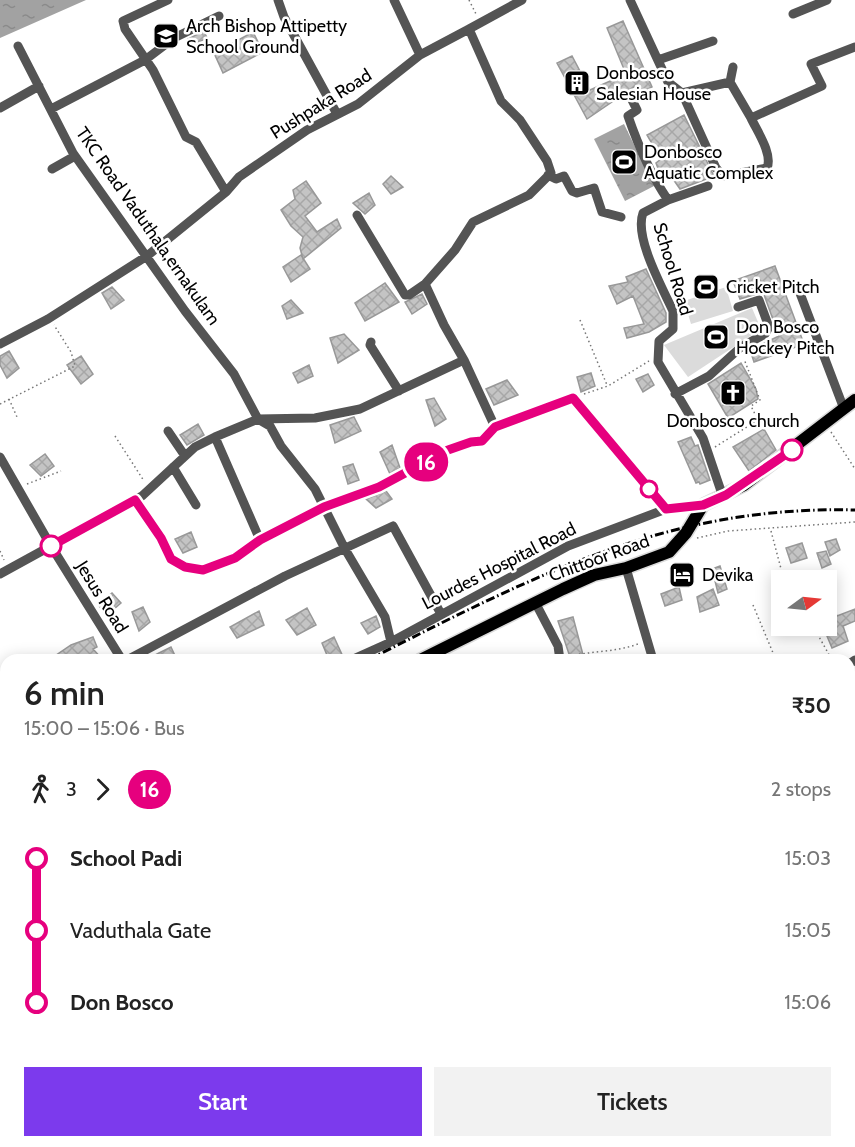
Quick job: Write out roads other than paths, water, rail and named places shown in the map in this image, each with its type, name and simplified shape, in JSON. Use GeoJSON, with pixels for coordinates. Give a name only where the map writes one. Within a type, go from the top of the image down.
{"type":"FeatureCollection","features":[{"type":"Feature","properties":{"kind":"main road"},"geometry":{"type":"LineString","coordinates":[[703,505],[744,486],[855,400]]}},
{"type":"Feature","properties":{"kind":"main road","name":"Chittoor Road"},"geometry":{"type":"LineString","coordinates":[[432,654],[594,575],[626,568],[669,552],[681,539],[703,505]]}},
{"type":"Feature","properties":{"kind":"street"},"geometry":{"type":"LineString","coordinates":[[168,0],[123,21],[125,29],[145,60],[186,137],[196,142],[226,192]]}},
{"type":"Feature","properties":{"kind":"street"},"geometry":{"type":"LineString","coordinates":[[278,0],[284,17],[337,114]]}},
{"type":"Feature","properties":{"kind":"street"},"geometry":{"type":"LineString","coordinates":[[394,0],[420,55]]}},
{"type":"Feature","properties":{"kind":"street","name":"Pushpaka Road"},"geometry":{"type":"LineString","coordinates":[[147,256],[226,192],[239,177],[307,130],[358,104],[420,55],[522,0]]}},
{"type":"Feature","properties":{"kind":"street"},"geometry":{"type":"LineString","coordinates":[[630,0],[672,88],[675,87],[682,93],[716,168],[723,177],[767,168],[769,163],[751,118],[730,82],[733,67]]}},
{"type":"Feature","properties":{"kind":"street"},"geometry":{"type":"LineString","coordinates":[[793,14],[827,0]]}},
{"type":"Feature","properties":{"kind":"street"},"geometry":{"type":"LineString","coordinates":[[51,109],[145,60],[174,38],[219,16]]}},
{"type":"Feature","properties":{"kind":"street"},"geometry":{"type":"LineString","coordinates":[[357,215],[405,295],[409,295],[425,284],[455,250],[473,222],[529,195],[551,172],[547,161],[520,120],[501,101],[469,29]]}},
{"type":"Feature","properties":{"kind":"street"},"geometry":{"type":"LineString","coordinates":[[658,60],[713,41]]}},
{"type":"Feature","properties":{"kind":"street","name":"TKC Road Vaduthala,ernakulam"},"geometry":{"type":"LineString","coordinates":[[18,46],[75,156],[184,311],[234,374],[258,419],[270,426],[281,446],[315,489],[345,549],[385,617],[391,642]]}},
{"type":"Feature","properties":{"kind":"street"},"geometry":{"type":"LineString","coordinates":[[751,118],[822,86],[811,64],[855,47]]}},
{"type":"Feature","properties":{"kind":"street"},"geometry":{"type":"LineString","coordinates":[[682,93],[730,82]]}},
{"type":"Feature","properties":{"kind":"street"},"geometry":{"type":"LineString","coordinates":[[0,108],[39,86]]}},
{"type":"Feature","properties":{"kind":"street","name":"School Road"},"geometry":{"type":"LineString","coordinates":[[630,96],[637,110],[628,116],[644,157],[668,200],[643,213],[640,221],[648,254],[673,311],[673,329],[659,341],[658,362],[675,394],[685,404],[709,451],[723,496]]}},
{"type":"Feature","properties":{"kind":"street"},"geometry":{"type":"LineString","coordinates":[[52,169],[75,156]]}},
{"type":"Feature","properties":{"kind":"street"},"geometry":{"type":"LineString","coordinates":[[548,175],[556,179],[564,176],[572,191],[577,193],[594,188],[602,212],[621,217]]}},
{"type":"Feature","properties":{"kind":"street"},"geometry":{"type":"LineString","coordinates":[[668,200],[708,186]]}},
{"type":"Feature","properties":{"kind":"street"},"geometry":{"type":"LineString","coordinates":[[0,344],[50,318],[147,256]]}},
{"type":"Feature","properties":{"kind":"street"},"geometry":{"type":"LineString","coordinates":[[425,284],[495,427]]}},
{"type":"Feature","properties":{"kind":"street"},"geometry":{"type":"LineString","coordinates":[[798,288],[844,409]]}},
{"type":"Feature","properties":{"kind":"street"},"geometry":{"type":"LineString","coordinates":[[675,394],[709,375],[741,347],[765,334],[769,327],[759,300],[738,307]]}},
{"type":"Feature","properties":{"kind":"street"},"geometry":{"type":"LineString","coordinates":[[371,342],[370,345],[399,391]]}},
{"type":"Feature","properties":{"kind":"street"},"geometry":{"type":"LineString","coordinates":[[0,574],[135,500],[195,447],[214,437],[258,419],[315,418],[360,409],[464,360]]}},
{"type":"Feature","properties":{"kind":"street"},"geometry":{"type":"LineString","coordinates":[[135,500],[161,538],[171,559],[185,567],[203,570],[235,558],[260,540],[324,507],[379,487],[448,450],[471,442],[482,441],[495,427],[573,398],[666,509]]}},
{"type":"Feature","properties":{"kind":"street"},"geometry":{"type":"LineString","coordinates":[[168,431],[185,456]]}},
{"type":"Feature","properties":{"kind":"street"},"geometry":{"type":"LineString","coordinates":[[214,437],[260,540]]}},
{"type":"Feature","properties":{"kind":"street","name":"Jesus Road"},"geometry":{"type":"LineString","coordinates":[[0,457],[51,546],[118,654]]}},
{"type":"Feature","properties":{"kind":"street"},"geometry":{"type":"LineString","coordinates":[[172,467],[196,505]]}},
{"type":"Feature","properties":{"kind":"street","name":"Lourdes Hospital Road"},"geometry":{"type":"LineString","coordinates":[[364,654],[391,642],[568,546],[666,509],[703,505]]}},
{"type":"Feature","properties":{"kind":"street"},"geometry":{"type":"LineString","coordinates":[[138,654],[285,576],[393,526],[441,614]]}},
{"type":"Feature","properties":{"kind":"street"},"geometry":{"type":"LineString","coordinates":[[626,568],[651,654]]}},
{"type":"Feature","properties":{"kind":"street"},"geometry":{"type":"LineString","coordinates":[[535,602],[558,646],[559,654]]}},
{"type":"Feature","properties":{"kind":"water"},"geometry":{"type":"Polygon","coordinates":[[[0,0],[86,0],[0,38],[0,0]]]}},
{"type":"Feature","properties":{"kind":"water","name":"Donbosco Aquatic Complex"},"geometry":{"type":"Polygon","coordinates":[[[624,124],[654,186],[625,201],[594,139],[624,124]]]}},
{"type":"Feature","properties":{"kind":"railway"},"geometry":{"type":"LineString","coordinates":[[380,654],[544,575],[602,552],[661,534],[722,520],[787,512],[855,510]]}},
{"type":"Feature","properties":{"kind":"place","name":"Arch Bishop Attipetty School Ground"},"geometry":{"type":"Point","coordinates":[166,36]}},
{"type":"Feature","properties":{"kind":"place","name":"Donbosco Salesian House"},"geometry":{"type":"Point","coordinates":[577,83]}},
{"type":"Feature","properties":{"kind":"place","name":"Donbosco Aquatic Complex"},"geometry":{"type":"Point","coordinates":[624,162]}},
{"type":"Feature","properties":{"kind":"place","name":"Cricket Pitch"},"geometry":{"type":"Point","coordinates":[706,287]}},
{"type":"Feature","properties":{"kind":"place","name":"Don Bosco Hockey Pitch"},"geometry":{"type":"Point","coordinates":[716,337]}},
{"type":"Feature","properties":{"kind":"place","name":"Donbosco church"},"geometry":{"type":"Point","coordinates":[733,393]}},
{"type":"Feature","properties":{"kind":"place","name":"Devika"},"geometry":{"type":"Point","coordinates":[682,575]}}]}
